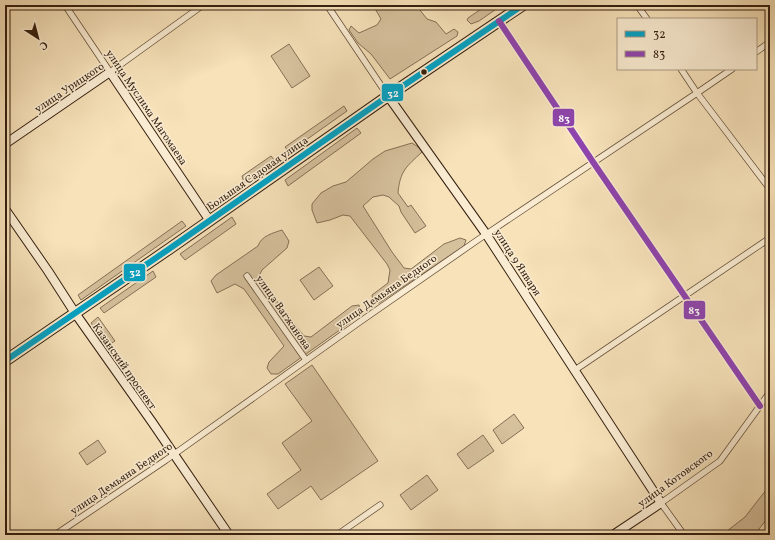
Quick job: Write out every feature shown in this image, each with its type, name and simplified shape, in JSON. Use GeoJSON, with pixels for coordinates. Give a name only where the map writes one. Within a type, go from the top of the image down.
{"type":"FeatureCollection","features":[{"type":"Feature","properties":{"kind":"highway","name":"Большая Садовая улица"},"geometry":{"type":"LineString","coordinates":[[5,360],[159,257],[388,96],[523,5]]}},
{"type":"Feature","properties":{"kind":"street","name":"улица Муслима Магомаева"},"geometry":{"type":"LineString","coordinates":[[66,5],[210,221]]}},
{"type":"Feature","properties":{"kind":"street","name":"улица Урицкого"},"geometry":{"type":"LineString","coordinates":[[5,144],[110,72],[203,5]]}},
{"type":"Feature","properties":{"kind":"street","name":"улица 9 Января"},"geometry":{"type":"LineString","coordinates":[[327,5],[388,96],[486,234],[684,535]]}},
{"type":"Feature","properties":{"kind":"street"},"geometry":{"type":"LineString","coordinates":[[637,5],[646,18]]}},
{"type":"Feature","properties":{"kind":"street"},"geometry":{"type":"LineString","coordinates":[[499,21],[593,162],[760,406]]}},
{"type":"Feature","properties":{"kind":"street"},"geometry":{"type":"LineString","coordinates":[[757,51],[770,42]]}},
{"type":"Feature","properties":{"kind":"street"},"geometry":{"type":"LineString","coordinates":[[682,70],[697,93],[770,189]]}},
{"type":"Feature","properties":{"kind":"street","name":"улица Демьяна Бедного"},"geometry":{"type":"LineString","coordinates":[[55,535],[174,454],[374,311],[731,70]]}},
{"type":"Feature","properties":{"kind":"street","name":"Казанский проспект"},"geometry":{"type":"LineString","coordinates":[[5,209],[48,270],[75,313],[229,535]]}},
{"type":"Feature","properties":{"kind":"street"},"geometry":{"type":"LineString","coordinates":[[575,370],[770,238]]}},
{"type":"Feature","properties":{"kind":"street","name":"улица Вагжанова"},"geometry":{"type":"LineString","coordinates":[[246,276],[306,360]]}},
{"type":"Feature","properties":{"kind":"street","name":"улица Котовского"},"geometry":{"type":"LineString","coordinates":[[614,535],[720,461],[770,392]]}},
{"type":"Feature","properties":{"kind":"street"},"geometry":{"type":"LineString","coordinates":[[337,535],[380,504]]}},
{"type":"Feature","properties":{"kind":"shaded area"},"geometry":{"type":"Polygon","coordinates":[[[373,5],[416,5],[427,19],[436,22],[446,34],[454,29],[458,32],[457,36],[390,79],[371,54],[358,43],[349,30],[351,26],[359,33],[377,25],[381,19],[373,5]]]}},
{"type":"Feature","properties":{"kind":"shaded area"},"geometry":{"type":"Polygon","coordinates":[[[487,5],[502,5],[479,21],[471,24],[467,20],[468,18],[487,5]]]}},
{"type":"Feature","properties":{"kind":"shaded area"},"geometry":{"type":"Polygon","coordinates":[[[289,44],[310,76],[292,88],[271,56],[289,44]]]}},
{"type":"Feature","properties":{"kind":"shaded area"},"geometry":{"type":"Polygon","coordinates":[[[344,106],[347,111],[289,152],[285,147],[344,106]]]}},
{"type":"Feature","properties":{"kind":"shaded area"},"geometry":{"type":"Polygon","coordinates":[[[357,128],[361,133],[288,186],[285,180],[357,128]]]}},
{"type":"Feature","properties":{"kind":"shaded area"},"geometry":{"type":"Polygon","coordinates":[[[412,143],[422,152],[402,174],[398,193],[408,207],[411,205],[426,226],[415,233],[401,212],[399,206],[389,197],[383,195],[373,197],[363,206],[404,268],[411,269],[444,244],[460,238],[466,240],[464,246],[379,303],[373,302],[372,295],[388,283],[390,270],[387,264],[350,216],[343,215],[317,223],[312,210],[312,204],[321,193],[333,186],[346,182],[373,159],[385,151],[412,143]]]}},
{"type":"Feature","properties":{"kind":"shaded area"},"geometry":{"type":"Polygon","coordinates":[[[271,156],[275,161],[244,183],[242,176],[271,156]]]}},
{"type":"Feature","properties":{"kind":"shaded area"},"geometry":{"type":"Polygon","coordinates":[[[232,217],[236,224],[185,260],[180,254],[232,217]]]}},
{"type":"Feature","properties":{"kind":"shaded area"},"geometry":{"type":"Polygon","coordinates":[[[182,221],[186,226],[81,300],[78,295],[182,221]]]}},
{"type":"Feature","properties":{"kind":"shaded area"},"geometry":{"type":"Polygon","coordinates":[[[282,230],[289,241],[287,248],[262,270],[259,276],[304,336],[311,337],[352,306],[359,305],[360,312],[351,322],[278,374],[271,374],[267,368],[269,362],[284,346],[244,289],[235,284],[217,293],[211,281],[216,275],[258,246],[265,237],[282,230]]]}},
{"type":"Feature","properties":{"kind":"shaded area"},"geometry":{"type":"Polygon","coordinates":[[[319,267],[333,286],[314,300],[300,280],[319,267]]]}},
{"type":"Feature","properties":{"kind":"shaded area"},"geometry":{"type":"Polygon","coordinates":[[[153,271],[156,277],[104,313],[100,308],[153,271]]]}},
{"type":"Feature","properties":{"kind":"shaded area"},"geometry":{"type":"Polygon","coordinates":[[[98,317],[115,341],[107,346],[91,323],[98,317]]]}},
{"type":"Feature","properties":{"kind":"shaded area"},"geometry":{"type":"Polygon","coordinates":[[[312,365],[378,461],[321,500],[311,486],[278,509],[267,494],[301,470],[282,443],[312,421],[285,384],[312,365]]]}},
{"type":"Feature","properties":{"kind":"shaded area"},"geometry":{"type":"Polygon","coordinates":[[[514,414],[524,428],[502,444],[493,430],[514,414]]]}},
{"type":"Feature","properties":{"kind":"shaded area"},"geometry":{"type":"Polygon","coordinates":[[[483,435],[494,451],[468,469],[457,454],[483,435]]]}},
{"type":"Feature","properties":{"kind":"shaded area"},"geometry":{"type":"Polygon","coordinates":[[[98,440],[106,452],[87,465],[79,453],[98,440]]]}},
{"type":"Feature","properties":{"kind":"shaded area"},"geometry":{"type":"Polygon","coordinates":[[[427,475],[438,490],[411,510],[400,495],[427,475]]]}},
{"type":"Feature","properties":{"kind":"shaded area"},"geometry":{"type":"Polygon","coordinates":[[[770,485],[770,515],[759,529],[760,535],[722,535],[745,517],[770,485]]]}},
{"type":"Feature","properties":{"kind":"transit line","name":"32"},"geometry":{"type":"LineString","coordinates":[[5,361],[169,249],[388,96],[523,5]]}},
{"type":"Feature","properties":{"kind":"transit line","name":"83"},"geometry":{"type":"LineString","coordinates":[[499,21],[593,162],[760,406]]}}]}
